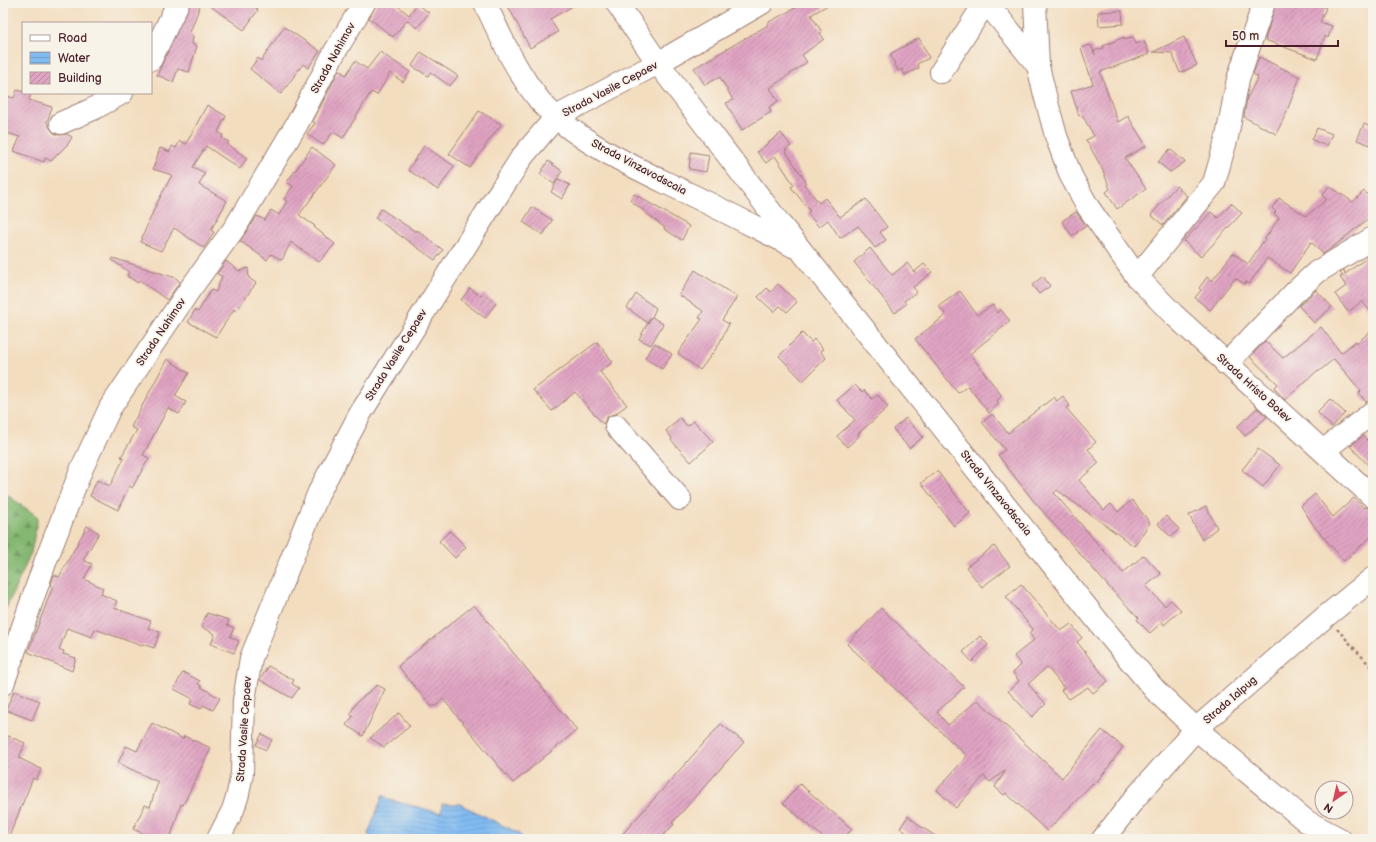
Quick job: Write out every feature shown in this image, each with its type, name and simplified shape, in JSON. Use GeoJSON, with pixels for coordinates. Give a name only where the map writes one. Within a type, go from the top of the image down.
{"type":"FeatureCollection","features":[{"type":"Feature","properties":{"kind":"street"},"geometry":{"type":"LineString","coordinates":[[152,57],[178,3]]}},
{"type":"Feature","properties":{"kind":"street","name":"Strada Nahimov"},"geometry":{"type":"LineString","coordinates":[[3,684],[46,560],[77,483],[110,408],[184,298],[236,226],[298,122],[333,55],[364,3]]}},
{"type":"Feature","properties":{"kind":"street","name":"Strada Vinzavodscaia"},"geometry":{"type":"LineString","coordinates":[[485,3],[500,36],[524,79],[541,102],[556,117],[585,138],[627,163],[803,251]]}},
{"type":"Feature","properties":{"kind":"street","name":"Strada Vinzavodscaia"},"geometry":{"type":"LineString","coordinates":[[617,3],[658,63],[766,206],[1108,634],[1155,690],[1196,729],[1306,821],[1340,839]]}},
{"type":"Feature","properties":{"kind":"street","name":"Strada Vasile Cepaev"},"geometry":{"type":"LineString","coordinates":[[218,839],[233,810],[240,787],[242,773],[244,700],[246,679],[251,658],[319,492],[360,414],[522,157],[556,117],[658,63],[762,3]]}},
{"type":"Feature","properties":{"kind":"street"},"geometry":{"type":"LineString","coordinates":[[941,72],[986,3],[1038,66]]}},
{"type":"Feature","properties":{"kind":"street","name":"Strada Hristo Botev"},"geometry":{"type":"LineString","coordinates":[[1035,3],[1038,66],[1056,136],[1071,176],[1088,207],[1137,277],[1173,314],[1373,497]]}},
{"type":"Feature","properties":{"kind":"street"},"geometry":{"type":"LineString","coordinates":[[1137,277],[1214,183],[1227,137],[1238,79],[1264,3]]}},
{"type":"Feature","properties":{"kind":"street"},"geometry":{"type":"LineString","coordinates":[[61,123],[93,109],[120,94]]}},
{"type":"Feature","properties":{"kind":"street"},"geometry":{"type":"LineString","coordinates":[[1226,364],[1295,292],[1318,272],[1373,238]]}},
{"type":"Feature","properties":{"kind":"street"},"geometry":{"type":"LineString","coordinates":[[1324,451],[1373,412]]}},
{"type":"Feature","properties":{"kind":"street"},"geometry":{"type":"LineString","coordinates":[[616,426],[680,499]]}},
{"type":"Feature","properties":{"kind":"street","name":"Strada Ialpug"},"geometry":{"type":"LineString","coordinates":[[1103,839],[1136,797],[1196,729],[1325,617],[1373,578]]}},
{"type":"Feature","properties":{"kind":"path"},"geometry":{"type":"LineString","coordinates":[[1325,617],[1373,669]]}},
{"type":"Feature","properties":{"kind":"green space"},"geometry":{"type":"Polygon","coordinates":[[[3,492],[38,517],[31,553],[3,615],[3,492]]]}},
{"type":"Feature","properties":{"kind":"water"},"geometry":{"type":"Polygon","coordinates":[[[383,795],[390,800],[441,813],[442,804],[460,804],[518,833],[524,839],[372,839],[368,834],[383,795]]]}},
{"type":"Feature","properties":{"kind":"building"},"geometry":{"type":"Polygon","coordinates":[[[190,3],[201,3],[189,35],[193,36],[192,44],[197,46],[189,72],[178,69],[173,82],[157,75],[190,3]]]}},
{"type":"Feature","properties":{"kind":"building"},"geometry":{"type":"Polygon","coordinates":[[[206,3],[259,3],[256,8],[258,10],[244,30],[206,3]]]}},
{"type":"Feature","properties":{"kind":"building"},"geometry":{"type":"Polygon","coordinates":[[[377,3],[394,3],[409,15],[417,4],[429,13],[417,28],[407,20],[393,37],[369,18],[377,3]]]}},
{"type":"Feature","properties":{"kind":"building"},"geometry":{"type":"Polygon","coordinates":[[[515,3],[578,3],[550,19],[558,32],[530,48],[508,6],[515,3]]]}},
{"type":"Feature","properties":{"kind":"building"},"geometry":{"type":"Polygon","coordinates":[[[805,3],[831,3],[811,15],[822,32],[820,33],[824,39],[802,55],[807,62],[770,88],[778,101],[769,107],[771,112],[742,130],[726,103],[733,100],[720,77],[705,85],[694,68],[768,25],[767,23],[805,3]]]}},
{"type":"Feature","properties":{"kind":"building"},"geometry":{"type":"Polygon","coordinates":[[[1276,3],[1315,3],[1326,8],[1320,22],[1332,26],[1328,38],[1325,36],[1317,59],[1265,40],[1276,3]]]}},
{"type":"Feature","properties":{"kind":"building"},"geometry":{"type":"Polygon","coordinates":[[[1122,11],[1123,24],[1099,26],[1098,12],[1122,11]]]}},
{"type":"Feature","properties":{"kind":"building"},"geometry":{"type":"Polygon","coordinates":[[[284,27],[320,51],[308,68],[303,64],[281,94],[250,69],[258,58],[261,61],[284,27]]]}},
{"type":"Feature","properties":{"kind":"building"},"geometry":{"type":"Polygon","coordinates":[[[1124,37],[1124,40],[1133,37],[1136,44],[1144,41],[1149,54],[1100,72],[1118,122],[1128,116],[1146,146],[1125,158],[1146,189],[1117,209],[1106,192],[1110,189],[1102,168],[1086,140],[1094,136],[1082,115],[1079,116],[1071,91],[1093,84],[1081,48],[1091,45],[1095,55],[1094,51],[1104,48],[1103,46],[1124,37]]]}},
{"type":"Feature","properties":{"kind":"building"},"geometry":{"type":"Polygon","coordinates":[[[1184,37],[1197,65],[1180,73],[1172,53],[1153,52],[1184,37]]]}},
{"type":"Feature","properties":{"kind":"building"},"geometry":{"type":"Polygon","coordinates":[[[919,38],[929,58],[917,64],[919,68],[905,75],[902,69],[898,71],[890,54],[919,38]]]}},
{"type":"Feature","properties":{"kind":"building"},"geometry":{"type":"Polygon","coordinates":[[[380,52],[410,72],[403,82],[390,73],[377,95],[371,92],[343,138],[333,132],[323,145],[307,134],[315,123],[313,121],[339,70],[346,75],[355,61],[367,69],[380,52]]]}},
{"type":"Feature","properties":{"kind":"building"},"geometry":{"type":"Polygon","coordinates":[[[421,52],[458,76],[450,86],[430,72],[428,76],[412,66],[421,52]]]}},
{"type":"Feature","properties":{"kind":"building"},"geometry":{"type":"Polygon","coordinates":[[[1259,57],[1300,77],[1285,116],[1276,134],[1244,117],[1247,98],[1258,77],[1253,74],[1259,57]]]}},
{"type":"Feature","properties":{"kind":"building"},"geometry":{"type":"Polygon","coordinates":[[[17,90],[22,91],[22,94],[31,94],[29,100],[52,107],[47,122],[50,128],[54,133],[59,135],[67,134],[72,137],[68,144],[51,161],[45,158],[44,162],[14,151],[20,137],[3,132],[3,95],[14,98],[17,90]]]}},
{"type":"Feature","properties":{"kind":"building"},"geometry":{"type":"Polygon","coordinates":[[[207,105],[226,116],[218,132],[223,135],[222,138],[229,142],[227,144],[247,158],[240,169],[206,146],[193,167],[205,173],[199,185],[227,201],[211,230],[214,232],[204,248],[174,228],[161,251],[140,242],[156,205],[172,175],[153,169],[160,148],[170,152],[172,146],[176,148],[180,141],[186,144],[207,105]]]}},
{"type":"Feature","properties":{"kind":"building"},"geometry":{"type":"Polygon","coordinates":[[[479,111],[501,124],[470,168],[449,154],[479,111]]]}},
{"type":"Feature","properties":{"kind":"building"},"geometry":{"type":"Polygon","coordinates":[[[1364,124],[1373,128],[1373,146],[1357,140],[1364,124]]]}},
{"type":"Feature","properties":{"kind":"building"},"geometry":{"type":"Polygon","coordinates":[[[1317,128],[1332,134],[1327,146],[1312,140],[1317,128]]]}},
{"type":"Feature","properties":{"kind":"building"},"geometry":{"type":"Polygon","coordinates":[[[781,133],[791,146],[785,150],[806,182],[804,184],[819,203],[825,198],[840,217],[866,199],[887,227],[880,232],[886,240],[875,248],[858,226],[840,238],[828,220],[819,227],[807,213],[810,211],[791,187],[794,185],[775,156],[766,163],[757,152],[781,133]]]}},
{"type":"Feature","properties":{"kind":"building"},"geometry":{"type":"Polygon","coordinates":[[[424,146],[454,166],[438,190],[408,170],[424,146]]]}},
{"type":"Feature","properties":{"kind":"building"},"geometry":{"type":"Polygon","coordinates":[[[312,147],[336,165],[299,215],[315,226],[314,227],[335,244],[319,262],[291,242],[282,260],[271,254],[267,260],[240,241],[257,216],[265,220],[271,210],[279,215],[287,201],[284,199],[293,186],[287,182],[312,147]]]}},
{"type":"Feature","properties":{"kind":"building"},"geometry":{"type":"Polygon","coordinates":[[[1170,149],[1185,162],[1170,172],[1158,162],[1170,149]]]}},
{"type":"Feature","properties":{"kind":"building"},"geometry":{"type":"Polygon","coordinates":[[[691,152],[709,155],[706,172],[689,169],[691,152]]]}},
{"type":"Feature","properties":{"kind":"building"},"geometry":{"type":"Polygon","coordinates":[[[548,161],[562,171],[554,184],[540,174],[548,161]]]}},
{"type":"Feature","properties":{"kind":"building"},"geometry":{"type":"Polygon","coordinates":[[[558,179],[570,185],[562,199],[551,192],[558,179]]]}},
{"type":"Feature","properties":{"kind":"building"},"geometry":{"type":"Polygon","coordinates":[[[1176,186],[1187,196],[1163,225],[1151,215],[1176,186]]]}},
{"type":"Feature","properties":{"kind":"building"},"geometry":{"type":"Polygon","coordinates":[[[1329,186],[1353,202],[1364,191],[1373,201],[1373,215],[1323,254],[1311,242],[1290,273],[1267,258],[1249,284],[1246,282],[1245,284],[1235,278],[1210,310],[1195,298],[1201,290],[1199,288],[1207,277],[1212,281],[1233,253],[1248,264],[1279,218],[1274,214],[1276,212],[1272,208],[1279,198],[1306,216],[1327,199],[1322,196],[1329,186]]]}},
{"type":"Feature","properties":{"kind":"building"},"geometry":{"type":"Polygon","coordinates":[[[634,194],[689,226],[682,240],[664,229],[665,228],[630,200],[634,194]]]}},
{"type":"Feature","properties":{"kind":"building"},"geometry":{"type":"Polygon","coordinates":[[[1231,203],[1242,213],[1201,257],[1184,241],[1211,212],[1218,218],[1231,203]]]}},
{"type":"Feature","properties":{"kind":"building"},"geometry":{"type":"Polygon","coordinates":[[[532,207],[552,220],[543,235],[523,222],[532,207]]]}},
{"type":"Feature","properties":{"kind":"building"},"geometry":{"type":"Polygon","coordinates":[[[381,209],[416,232],[417,230],[443,250],[435,260],[375,218],[381,209]]]}},
{"type":"Feature","properties":{"kind":"building"},"geometry":{"type":"Polygon","coordinates":[[[1076,212],[1086,226],[1072,236],[1062,221],[1076,212]]]}},
{"type":"Feature","properties":{"kind":"building"},"geometry":{"type":"Polygon","coordinates":[[[870,248],[892,275],[907,263],[914,272],[924,264],[932,272],[913,287],[917,292],[904,301],[906,304],[895,313],[854,262],[870,248]]]}},
{"type":"Feature","properties":{"kind":"building"},"geometry":{"type":"Polygon","coordinates":[[[1368,257],[1373,263],[1373,315],[1362,301],[1348,312],[1335,294],[1346,286],[1340,277],[1343,276],[1340,273],[1344,270],[1345,274],[1368,257]]]}},
{"type":"Feature","properties":{"kind":"building"},"geometry":{"type":"Polygon","coordinates":[[[113,258],[176,278],[180,282],[167,300],[139,280],[138,283],[127,276],[129,272],[112,260],[113,258]]]}},
{"type":"Feature","properties":{"kind":"building"},"geometry":{"type":"Polygon","coordinates":[[[226,261],[239,271],[248,268],[249,278],[256,283],[236,311],[234,309],[216,337],[188,322],[195,310],[198,312],[211,290],[216,292],[222,276],[217,274],[226,261]]]}},
{"type":"Feature","properties":{"kind":"building"},"geometry":{"type":"Polygon","coordinates":[[[695,270],[737,297],[722,320],[729,324],[718,346],[700,370],[678,353],[702,319],[699,318],[703,311],[679,295],[695,270]]]}},
{"type":"Feature","properties":{"kind":"building"},"geometry":{"type":"Polygon","coordinates":[[[1043,276],[1050,286],[1039,294],[1032,285],[1043,276]]]}},
{"type":"Feature","properties":{"kind":"building"},"geometry":{"type":"Polygon","coordinates":[[[778,284],[797,302],[787,312],[780,306],[774,312],[758,297],[767,288],[771,292],[778,284]]]}},
{"type":"Feature","properties":{"kind":"building"},"geometry":{"type":"Polygon","coordinates":[[[470,288],[480,296],[484,294],[496,303],[485,318],[461,300],[470,288]]]}},
{"type":"Feature","properties":{"kind":"building"},"geometry":{"type":"Polygon","coordinates":[[[1316,290],[1332,307],[1314,323],[1299,306],[1316,290]]]}},
{"type":"Feature","properties":{"kind":"building"},"geometry":{"type":"Polygon","coordinates":[[[960,291],[977,315],[993,305],[997,313],[1001,310],[1010,321],[970,354],[1002,396],[997,401],[999,404],[989,413],[968,386],[958,393],[915,339],[946,315],[939,306],[960,291]]]}},
{"type":"Feature","properties":{"kind":"building"},"geometry":{"type":"Polygon","coordinates":[[[636,294],[656,308],[652,317],[663,324],[651,345],[639,339],[648,323],[627,308],[636,294]]]}},
{"type":"Feature","properties":{"kind":"building"},"geometry":{"type":"Polygon","coordinates":[[[1321,327],[1341,353],[1356,341],[1357,343],[1373,329],[1373,400],[1366,402],[1359,393],[1361,391],[1334,359],[1318,372],[1317,371],[1285,400],[1274,388],[1278,384],[1250,357],[1265,341],[1283,358],[1321,327]]]}},
{"type":"Feature","properties":{"kind":"building"},"geometry":{"type":"Polygon","coordinates":[[[802,333],[811,342],[814,339],[823,349],[820,351],[826,358],[803,381],[779,356],[802,333]]]}},
{"type":"Feature","properties":{"kind":"building"},"geometry":{"type":"Polygon","coordinates":[[[597,342],[613,362],[600,372],[627,405],[615,414],[608,416],[603,424],[575,392],[552,411],[533,390],[597,342]]]}},
{"type":"Feature","properties":{"kind":"building"},"geometry":{"type":"Polygon","coordinates":[[[655,343],[672,354],[662,369],[645,358],[655,343]]]}},
{"type":"Feature","properties":{"kind":"building"},"geometry":{"type":"Polygon","coordinates":[[[167,359],[189,373],[175,396],[186,402],[179,414],[168,408],[143,455],[149,458],[132,488],[129,486],[118,510],[90,496],[97,480],[110,486],[124,458],[121,457],[137,430],[131,427],[167,359]]]}},
{"type":"Feature","properties":{"kind":"building"},"geometry":{"type":"Polygon","coordinates":[[[855,385],[862,392],[864,390],[872,399],[878,395],[888,407],[858,434],[859,436],[847,447],[837,436],[855,420],[837,400],[855,385]]]}},
{"type":"Feature","properties":{"kind":"building"},"geometry":{"type":"Polygon","coordinates":[[[1063,396],[1070,406],[1066,408],[1096,442],[1088,449],[1099,463],[1079,480],[1104,510],[1111,504],[1118,512],[1132,500],[1150,523],[1134,546],[1057,490],[1054,493],[1123,573],[1144,555],[1161,574],[1146,586],[1165,606],[1171,600],[1181,610],[1164,625],[1162,622],[1150,633],[1137,620],[1139,618],[1109,587],[1032,499],[998,455],[1005,450],[982,422],[992,414],[1008,433],[1054,397],[1057,401],[1063,396]]]}},
{"type":"Feature","properties":{"kind":"building"},"geometry":{"type":"Polygon","coordinates":[[[1330,399],[1345,413],[1332,427],[1317,412],[1330,399]]]}},
{"type":"Feature","properties":{"kind":"building"},"geometry":{"type":"Polygon","coordinates":[[[1257,408],[1267,417],[1245,436],[1237,427],[1257,408]]]}},
{"type":"Feature","properties":{"kind":"building"},"geometry":{"type":"Polygon","coordinates":[[[680,418],[687,426],[694,421],[713,442],[691,462],[671,440],[672,438],[666,431],[680,418]]]}},
{"type":"Feature","properties":{"kind":"building"},"geometry":{"type":"Polygon","coordinates":[[[906,418],[923,437],[909,448],[893,429],[906,418]]]}},
{"type":"Feature","properties":{"kind":"building"},"geometry":{"type":"Polygon","coordinates":[[[1363,436],[1373,446],[1373,470],[1350,446],[1363,436]]]}},
{"type":"Feature","properties":{"kind":"building"},"geometry":{"type":"Polygon","coordinates":[[[1258,449],[1280,465],[1263,487],[1242,470],[1258,449]]]}},
{"type":"Feature","properties":{"kind":"building"},"geometry":{"type":"Polygon","coordinates":[[[937,471],[970,513],[954,526],[921,483],[937,471]]]}},
{"type":"Feature","properties":{"kind":"building"},"geometry":{"type":"Polygon","coordinates":[[[1315,494],[1333,517],[1354,498],[1364,508],[1367,507],[1373,514],[1373,535],[1344,561],[1315,527],[1301,506],[1315,494]]]}},
{"type":"Feature","properties":{"kind":"building"},"geometry":{"type":"Polygon","coordinates":[[[1206,506],[1217,528],[1202,540],[1189,515],[1206,506]]]}},
{"type":"Feature","properties":{"kind":"building"},"geometry":{"type":"Polygon","coordinates":[[[1166,516],[1179,529],[1171,537],[1158,524],[1166,516]]]}},
{"type":"Feature","properties":{"kind":"building"},"geometry":{"type":"Polygon","coordinates":[[[87,526],[99,533],[83,560],[92,564],[84,579],[103,588],[101,594],[117,601],[114,608],[151,621],[148,628],[160,632],[154,648],[142,644],[142,646],[95,629],[92,637],[67,628],[59,650],[64,651],[63,654],[76,658],[72,671],[28,652],[53,586],[51,585],[54,575],[59,577],[87,526]]]}},
{"type":"Feature","properties":{"kind":"building"},"geometry":{"type":"Polygon","coordinates":[[[450,531],[466,547],[455,558],[439,541],[450,531]]]}},
{"type":"Feature","properties":{"kind":"building"},"geometry":{"type":"Polygon","coordinates":[[[994,546],[1010,566],[982,587],[966,567],[994,546]]]}},
{"type":"Feature","properties":{"kind":"building"},"geometry":{"type":"Polygon","coordinates":[[[1021,584],[1061,631],[1071,624],[1082,638],[1077,642],[1108,681],[1093,693],[1088,687],[1069,699],[1061,690],[1064,688],[1047,667],[1028,684],[1046,704],[1032,717],[1008,691],[1019,681],[1013,673],[1021,665],[1014,656],[1034,640],[1029,633],[1033,629],[1006,597],[1021,584]]]}},
{"type":"Feature","properties":{"kind":"building"},"geometry":{"type":"Polygon","coordinates":[[[474,605],[577,730],[513,783],[443,699],[436,706],[431,706],[398,666],[474,605]]]}},
{"type":"Feature","properties":{"kind":"building"},"geometry":{"type":"Polygon","coordinates":[[[881,608],[964,687],[937,712],[948,725],[978,700],[1062,778],[1102,730],[1123,747],[1095,784],[1093,783],[1047,831],[1006,793],[1004,795],[995,787],[1006,770],[990,782],[984,776],[956,808],[937,790],[967,756],[847,644],[881,608]]]}},
{"type":"Feature","properties":{"kind":"building"},"geometry":{"type":"Polygon","coordinates":[[[207,613],[229,620],[227,625],[234,628],[230,637],[239,641],[234,653],[211,644],[215,634],[201,627],[207,613]]]}},
{"type":"Feature","properties":{"kind":"building"},"geometry":{"type":"Polygon","coordinates":[[[980,636],[988,645],[972,662],[963,652],[980,636]]]}},
{"type":"Feature","properties":{"kind":"building"},"geometry":{"type":"Polygon","coordinates":[[[268,666],[294,680],[292,684],[299,688],[292,698],[260,680],[268,666]]]}},
{"type":"Feature","properties":{"kind":"building"},"geometry":{"type":"Polygon","coordinates":[[[183,672],[200,681],[198,684],[202,686],[201,687],[220,698],[213,710],[203,705],[201,709],[190,704],[193,699],[174,689],[183,672]]]}},
{"type":"Feature","properties":{"kind":"building"},"geometry":{"type":"Polygon","coordinates":[[[377,685],[385,689],[363,736],[346,725],[353,716],[350,714],[356,703],[377,685]]]}},
{"type":"Feature","properties":{"kind":"building"},"geometry":{"type":"Polygon","coordinates":[[[14,691],[40,701],[32,720],[6,710],[14,691]]]}},
{"type":"Feature","properties":{"kind":"building"},"geometry":{"type":"Polygon","coordinates":[[[399,713],[410,726],[384,747],[370,738],[399,713]]]}},
{"type":"Feature","properties":{"kind":"building"},"geometry":{"type":"Polygon","coordinates":[[[152,723],[183,739],[184,736],[211,748],[183,805],[181,804],[170,839],[155,839],[133,829],[145,805],[150,807],[158,782],[118,763],[126,746],[137,751],[152,723]]]}},
{"type":"Feature","properties":{"kind":"building"},"geometry":{"type":"Polygon","coordinates":[[[721,724],[744,742],[672,823],[674,824],[660,839],[618,839],[721,724]]]}},
{"type":"Feature","properties":{"kind":"building"},"geometry":{"type":"Polygon","coordinates":[[[3,734],[25,743],[19,758],[41,769],[36,780],[33,778],[8,839],[3,839],[3,734]]]}},
{"type":"Feature","properties":{"kind":"building"},"geometry":{"type":"Polygon","coordinates":[[[262,734],[272,740],[266,750],[256,745],[262,734]]]}},
{"type":"Feature","properties":{"kind":"building"},"geometry":{"type":"Polygon","coordinates":[[[800,784],[852,829],[843,839],[825,839],[783,803],[800,784]]]}},
{"type":"Feature","properties":{"kind":"building"},"geometry":{"type":"Polygon","coordinates":[[[908,816],[940,839],[915,839],[900,828],[908,816]]]}}]}
